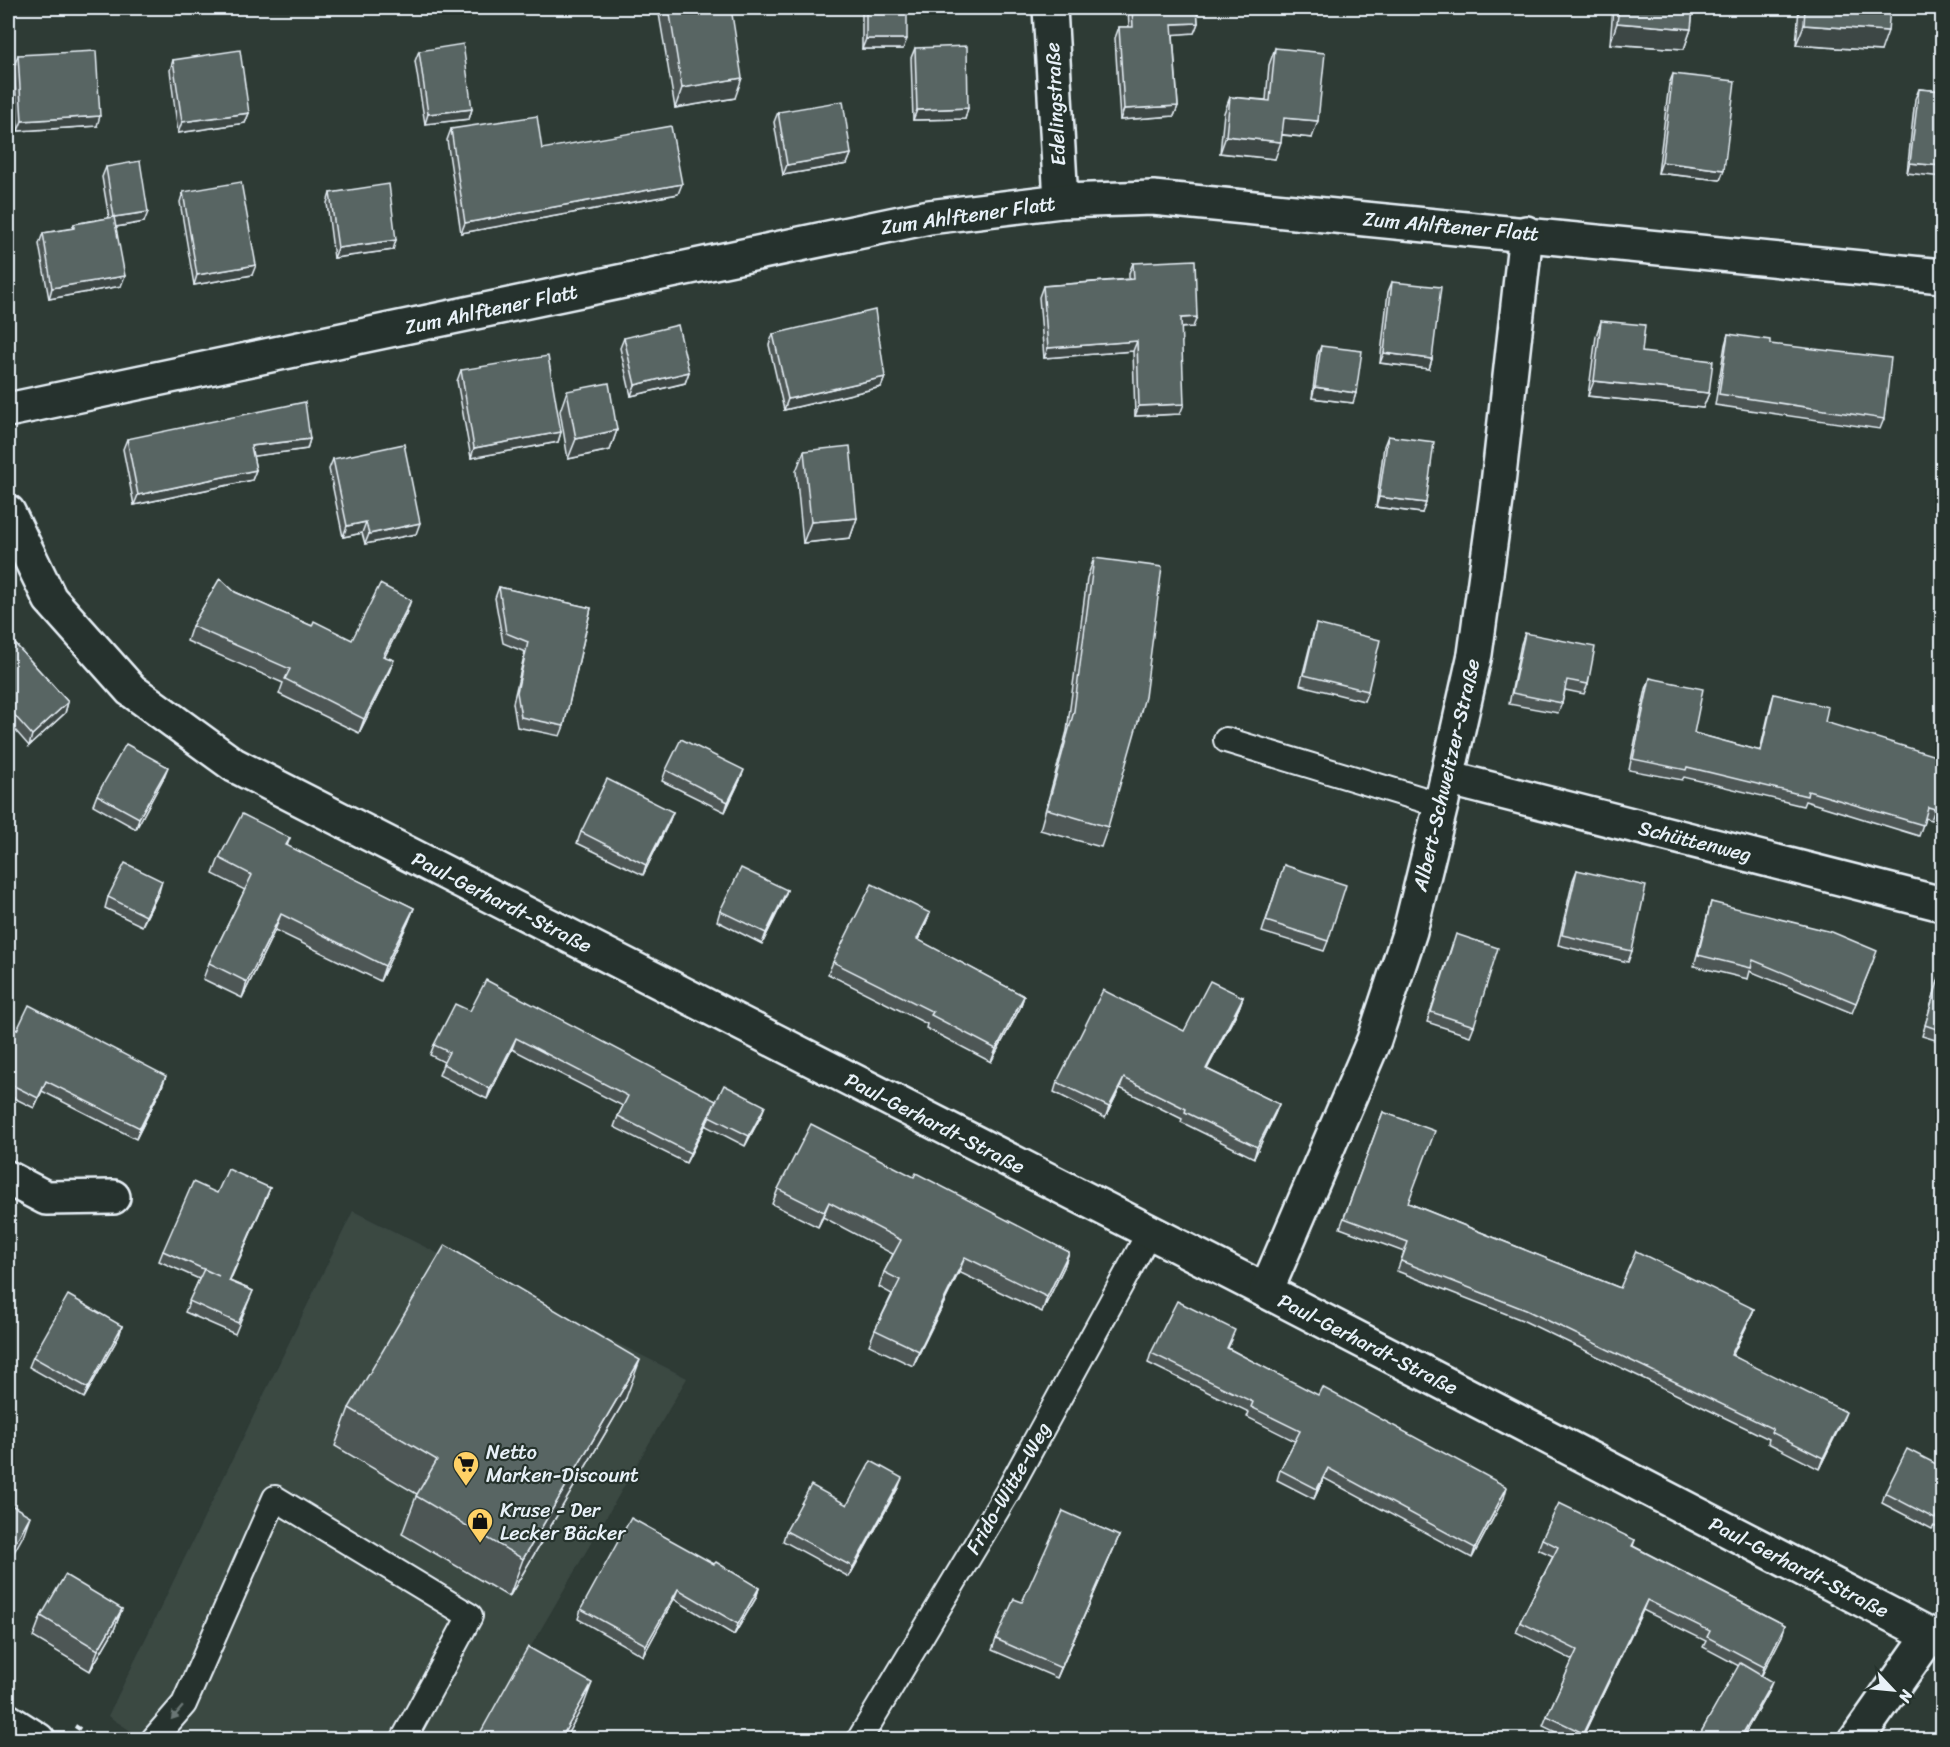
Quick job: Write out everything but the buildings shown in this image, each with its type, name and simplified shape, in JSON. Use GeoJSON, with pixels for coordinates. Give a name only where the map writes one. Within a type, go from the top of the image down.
{"type":"FeatureCollection","features":[{"type":"Feature","properties":{"kind":"street","name":"Edelingstraße"},"geometry":{"type":"LineString","coordinates":[[1050,8],[1061,201]]}},
{"type":"Feature","properties":{"kind":"street","name":"Zum Ahlftener Flatt"},"geometry":{"type":"LineString","coordinates":[[8,411],[928,217],[1061,201],[1153,198],[1526,233],[1942,276]]}},
{"type":"Feature","properties":{"kind":"street","name":"Albert-Schweitzer-Straße"},"geometry":{"type":"LineString","coordinates":[[1266,1291],[1374,1040],[1410,931],[1475,654],[1497,493],[1526,233]]}},
{"type":"Feature","properties":{"kind":"street","name":"Paul-Gerhardt-Straße"},"geometry":{"type":"LineString","coordinates":[[8,512],[50,599],[131,690],[234,765],[1266,1291],[1936,1638]]}},
{"type":"Feature","properties":{"kind":"street","name":"Schüttenweg"},"geometry":{"type":"LineString","coordinates":[[1444,791],[1942,904]]}},
{"type":"Feature","properties":{"kind":"street"},"geometry":{"type":"LineString","coordinates":[[8,1178],[46,1198],[113,1197]]}},
{"type":"Feature","properties":{"kind":"street"},"geometry":{"type":"LineString","coordinates":[[1856,1740],[1936,1638]]}},
{"type":"Feature","properties":{"kind":"street"},"geometry":{"type":"LineString","coordinates":[[8,1721],[38,1740]]}},
{"type":"Feature","properties":{"kind":"lane"},"geometry":{"type":"LineString","coordinates":[[1226,740],[1444,791]]}},
{"type":"Feature","properties":{"kind":"lane","name":"Frido-Witte-Weg"},"geometry":{"type":"LineString","coordinates":[[859,1740],[1007,1493],[1149,1233]]}},
{"type":"Feature","properties":{"kind":"lane"},"geometry":{"type":"LineString","coordinates":[[153,1740],[184,1704],[275,1498],[470,1616],[403,1740]]}},
{"type":"Feature","properties":{"kind":"shaded area"},"geometry":{"type":"Polygon","coordinates":[[[353,1211],[687,1378],[477,1739],[143,1739],[108,1716],[353,1211]]]}},
{"type":"Feature","properties":{"kind":"place","name":"Netto Marken-Discount"},"geometry":{"type":"Point","coordinates":[466,1487]}},
{"type":"Feature","properties":{"kind":"place","name":"Kruse - Der Lecker Bäcker"},"geometry":{"type":"Point","coordinates":[480,1544]}}]}
